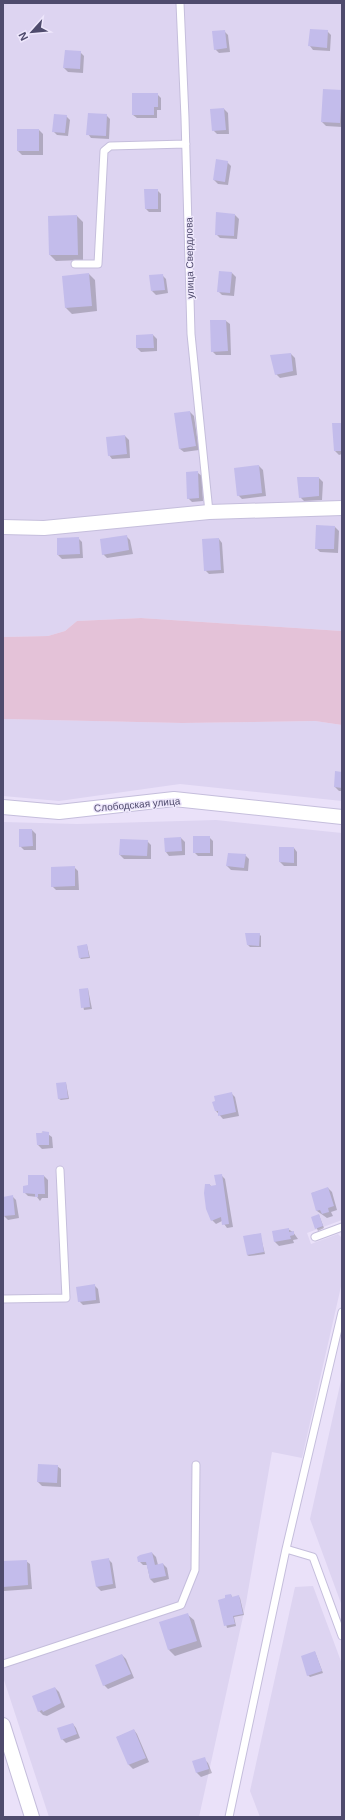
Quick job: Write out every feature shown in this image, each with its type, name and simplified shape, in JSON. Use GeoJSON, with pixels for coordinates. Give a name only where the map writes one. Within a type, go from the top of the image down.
{"type":"FeatureCollection","features":[{"type":"Feature","properties":{"kind":"street"},"geometry":{"type":"LineString","coordinates":[[3,528],[44,528],[209,512],[342,508]]}},
{"type":"Feature","properties":{"kind":"street","name":"Слободская улица"},"geometry":{"type":"LineString","coordinates":[[3,807],[58,812],[174,799],[342,817]]}},
{"type":"Feature","properties":{"kind":"street"},"geometry":{"type":"LineString","coordinates":[[3,1725],[32,1817]]}},
{"type":"Feature","properties":{"kind":"lane","name":"улица Свердлова"},"geometry":{"type":"LineString","coordinates":[[180,3],[186,144],[190,334],[209,512]]}},
{"type":"Feature","properties":{"kind":"lane"},"geometry":{"type":"LineString","coordinates":[[76,264],[98,264],[104,151],[110,146],[186,144]]}},
{"type":"Feature","properties":{"kind":"lane"},"geometry":{"type":"LineString","coordinates":[[3,1299],[66,1298],[60,1170]]}},
{"type":"Feature","properties":{"kind":"lane"},"geometry":{"type":"LineString","coordinates":[[315,1237],[342,1227]]}},
{"type":"Feature","properties":{"kind":"lane"},"geometry":{"type":"LineString","coordinates":[[229,1817],[286,1550],[342,1312]]}},
{"type":"Feature","properties":{"kind":"lane"},"geometry":{"type":"LineString","coordinates":[[3,1664],[181,1605],[195,1570],[196,1465]]}},
{"type":"Feature","properties":{"kind":"lane"},"geometry":{"type":"LineString","coordinates":[[286,1550],[313,1557],[342,1636]]}},
{"type":"Feature","properties":{"kind":"shaded area"},"geometry":{"type":"Polygon","coordinates":[[[3,3],[342,3],[342,631],[141,618],[77,621],[65,631],[48,636],[3,637],[3,3]]]}},
{"type":"Feature","properties":{"kind":"shaded area"},"geometry":{"type":"Polygon","coordinates":[[[141,618],[342,631],[342,725],[315,721],[182,723],[3,719],[3,637],[48,636],[65,631],[77,621],[141,618]]]}},
{"type":"Feature","properties":{"kind":"shaded area"},"geometry":{"type":"Polygon","coordinates":[[[3,719],[182,723],[315,721],[342,725],[342,801],[180,784],[59,801],[3,796],[3,719]]]}},
{"type":"Feature","properties":{"kind":"shaded area"},"geometry":{"type":"Polygon","coordinates":[[[216,820],[342,833],[342,1220],[307,1233],[311,1244],[338,1234],[342,1238],[342,1282],[302,1458],[272,1452],[246,1603],[199,1817],[49,1817],[3,1677],[3,822],[77,824],[216,820]]]}},
{"type":"Feature","properties":{"kind":"shaded area"},"geometry":{"type":"Polygon","coordinates":[[[342,1376],[342,1606],[310,1519],[342,1376]]]}},
{"type":"Feature","properties":{"kind":"shaded area"},"geometry":{"type":"Polygon","coordinates":[[[313,1586],[342,1664],[342,1817],[260,1817],[250,1791],[295,1587],[313,1586]]]}},
{"type":"Feature","properties":{"kind":"building"},"geometry":{"type":"Polygon","coordinates":[[[310,29],[328,30],[327,48],[308,46],[310,29]]]}},
{"type":"Feature","properties":{"kind":"building"},"geometry":{"type":"Polygon","coordinates":[[[225,30],[227,48],[214,50],[212,31],[225,30]]]}},
{"type":"Feature","properties":{"kind":"building"},"geometry":{"type":"Polygon","coordinates":[[[65,50],[81,51],[80,69],[63,68],[65,50]]]}},
{"type":"Feature","properties":{"kind":"building"},"geometry":{"type":"Polygon","coordinates":[[[323,89],[342,90],[340,123],[321,122],[323,89]]]}},
{"type":"Feature","properties":{"kind":"building"},"geometry":{"type":"Polygon","coordinates":[[[132,93],[158,93],[158,107],[154,107],[154,115],[132,115],[132,93]]]}},
{"type":"Feature","properties":{"kind":"building"},"geometry":{"type":"Polygon","coordinates":[[[224,108],[226,130],[212,131],[210,109],[224,108]]]}},
{"type":"Feature","properties":{"kind":"building"},"geometry":{"type":"Polygon","coordinates":[[[88,113],[107,114],[106,136],[86,135],[88,113]]]}},
{"type":"Feature","properties":{"kind":"building"},"geometry":{"type":"Polygon","coordinates":[[[54,114],[67,115],[65,133],[52,132],[54,114]]]}},
{"type":"Feature","properties":{"kind":"building"},"geometry":{"type":"Polygon","coordinates":[[[17,129],[39,129],[39,151],[17,151],[17,129]]]}},
{"type":"Feature","properties":{"kind":"building"},"geometry":{"type":"Polygon","coordinates":[[[216,159],[228,161],[225,182],[213,180],[216,159]]]}},
{"type":"Feature","properties":{"kind":"building"},"geometry":{"type":"Polygon","coordinates":[[[144,189],[158,189],[158,209],[145,209],[144,189]]]}},
{"type":"Feature","properties":{"kind":"building"},"geometry":{"type":"Polygon","coordinates":[[[216,212],[235,214],[234,236],[215,235],[216,212]]]}},
{"type":"Feature","properties":{"kind":"building"},"geometry":{"type":"Polygon","coordinates":[[[77,215],[78,255],[49,255],[48,216],[77,215]]]}},
{"type":"Feature","properties":{"kind":"building"},"geometry":{"type":"Polygon","coordinates":[[[219,271],[232,272],[230,293],[217,292],[219,271]]]}},
{"type":"Feature","properties":{"kind":"building"},"geometry":{"type":"Polygon","coordinates":[[[89,273],[92,306],[65,308],[62,276],[89,273]]]}},
{"type":"Feature","properties":{"kind":"building"},"geometry":{"type":"Polygon","coordinates":[[[163,274],[165,290],[151,291],[149,275],[163,274]]]}},
{"type":"Feature","properties":{"kind":"building"},"geometry":{"type":"Polygon","coordinates":[[[210,320],[226,320],[228,351],[211,352],[210,320]]]}},
{"type":"Feature","properties":{"kind":"building"},"geometry":{"type":"Polygon","coordinates":[[[153,334],[154,348],[136,348],[136,335],[153,334]]]}},
{"type":"Feature","properties":{"kind":"building"},"geometry":{"type":"Polygon","coordinates":[[[291,353],[293,371],[275,375],[270,355],[291,353]]]}},
{"type":"Feature","properties":{"kind":"building"},"geometry":{"type":"Polygon","coordinates":[[[190,411],[196,446],[179,449],[174,413],[190,411]]]}},
{"type":"Feature","properties":{"kind":"building"},"geometry":{"type":"Polygon","coordinates":[[[332,423],[342,423],[342,451],[334,451],[332,423]]]}},
{"type":"Feature","properties":{"kind":"building"},"geometry":{"type":"Polygon","coordinates":[[[125,435],[127,454],[108,456],[106,437],[125,435]]]}},
{"type":"Feature","properties":{"kind":"building"},"geometry":{"type":"Polygon","coordinates":[[[259,465],[262,493],[237,496],[234,468],[259,465]]]}},
{"type":"Feature","properties":{"kind":"building"},"geometry":{"type":"Polygon","coordinates":[[[198,471],[199,498],[187,499],[186,472],[198,471]]]}},
{"type":"Feature","properties":{"kind":"building"},"geometry":{"type":"Polygon","coordinates":[[[297,477],[319,477],[319,496],[299,498],[297,477]]]}},
{"type":"Feature","properties":{"kind":"building"},"geometry":{"type":"Polygon","coordinates":[[[316,525],[335,526],[334,549],[315,549],[316,525]]]}},
{"type":"Feature","properties":{"kind":"building"},"geometry":{"type":"Polygon","coordinates":[[[127,535],[129,550],[102,555],[100,539],[127,535]]]}},
{"type":"Feature","properties":{"kind":"building"},"geometry":{"type":"Polygon","coordinates":[[[79,537],[80,554],[57,555],[57,538],[79,537]]]}},
{"type":"Feature","properties":{"kind":"building"},"geometry":{"type":"Polygon","coordinates":[[[219,538],[221,570],[204,571],[202,539],[219,538]]]}},
{"type":"Feature","properties":{"kind":"building"},"geometry":{"type":"Polygon","coordinates":[[[335,771],[342,772],[342,788],[334,787],[335,771]]]}},
{"type":"Feature","properties":{"kind":"building"},"geometry":{"type":"Polygon","coordinates":[[[19,829],[32,829],[33,846],[19,847],[19,829]]]}},
{"type":"Feature","properties":{"kind":"building"},"geometry":{"type":"Polygon","coordinates":[[[193,836],[210,836],[210,853],[193,853],[193,836]]]}},
{"type":"Feature","properties":{"kind":"building"},"geometry":{"type":"Polygon","coordinates":[[[181,837],[182,851],[165,852],[164,838],[181,837]]]}},
{"type":"Feature","properties":{"kind":"building"},"geometry":{"type":"Polygon","coordinates":[[[120,839],[148,840],[147,856],[119,855],[120,839]]]}},
{"type":"Feature","properties":{"kind":"building"},"geometry":{"type":"Polygon","coordinates":[[[279,847],[294,847],[294,863],[279,862],[279,847]]]}},
{"type":"Feature","properties":{"kind":"building"},"geometry":{"type":"Polygon","coordinates":[[[228,853],[246,854],[244,868],[226,866],[228,853]]]}},
{"type":"Feature","properties":{"kind":"building"},"geometry":{"type":"Polygon","coordinates":[[[75,866],[75,886],[51,887],[51,867],[75,866]]]}},
{"type":"Feature","properties":{"kind":"building"},"geometry":{"type":"Polygon","coordinates":[[[245,933],[260,933],[259,946],[247,945],[245,933]]]}},
{"type":"Feature","properties":{"kind":"building"},"geometry":{"type":"Polygon","coordinates":[[[87,944],[89,957],[79,958],[77,946],[87,944]]]}},
{"type":"Feature","properties":{"kind":"building"},"geometry":{"type":"Polygon","coordinates":[[[88,988],[90,1007],[81,1008],[79,989],[88,988]]]}},
{"type":"Feature","properties":{"kind":"building"},"geometry":{"type":"Polygon","coordinates":[[[66,1082],[68,1098],[58,1099],[56,1083],[66,1082]]]}},
{"type":"Feature","properties":{"kind":"building"},"geometry":{"type":"Polygon","coordinates":[[[232,1092],[236,1112],[218,1116],[218,1111],[215,1111],[212,1102],[215,1101],[214,1096],[232,1092]]]}},
{"type":"Feature","properties":{"kind":"building"},"geometry":{"type":"Polygon","coordinates":[[[42,1131],[49,1132],[49,1145],[37,1145],[36,1133],[43,1133],[42,1131]]]}},
{"type":"Feature","properties":{"kind":"building"},"geometry":{"type":"Polygon","coordinates":[[[222,1174],[229,1224],[222,1225],[221,1217],[211,1221],[206,1209],[204,1193],[205,1184],[210,1184],[210,1186],[216,1185],[214,1175],[222,1174]]]}},
{"type":"Feature","properties":{"kind":"building"},"geometry":{"type":"Polygon","coordinates":[[[28,1175],[44,1175],[45,1194],[38,1194],[38,1197],[35,1197],[35,1194],[23,1193],[23,1186],[28,1185],[28,1175]]]}},
{"type":"Feature","properties":{"kind":"building"},"geometry":{"type":"Polygon","coordinates":[[[328,1187],[334,1206],[328,1208],[329,1212],[322,1214],[320,1210],[316,1211],[311,1193],[328,1187]]]}},
{"type":"Feature","properties":{"kind":"building"},"geometry":{"type":"Polygon","coordinates":[[[13,1195],[15,1215],[3,1216],[3,1197],[13,1195]]]}},
{"type":"Feature","properties":{"kind":"building"},"geometry":{"type":"Polygon","coordinates":[[[319,1214],[323,1226],[315,1229],[311,1217],[319,1214]]]}},
{"type":"Feature","properties":{"kind":"building"},"geometry":{"type":"Polygon","coordinates":[[[289,1228],[289,1232],[294,1231],[294,1235],[290,1236],[291,1239],[274,1242],[272,1231],[289,1228]]]}},
{"type":"Feature","properties":{"kind":"building"},"geometry":{"type":"Polygon","coordinates":[[[261,1233],[264,1252],[247,1255],[243,1236],[261,1233]]]}},
{"type":"Feature","properties":{"kind":"building"},"geometry":{"type":"Polygon","coordinates":[[[95,1284],[96,1300],[78,1302],[76,1287],[95,1284]]]}},
{"type":"Feature","properties":{"kind":"building"},"geometry":{"type":"Polygon","coordinates":[[[38,1464],[58,1465],[57,1483],[37,1482],[38,1464]]]}},
{"type":"Feature","properties":{"kind":"building"},"geometry":{"type":"Polygon","coordinates":[[[152,1552],[155,1565],[163,1563],[166,1576],[150,1579],[146,1562],[138,1562],[137,1557],[152,1552]]]}},
{"type":"Feature","properties":{"kind":"building"},"geometry":{"type":"Polygon","coordinates":[[[109,1558],[113,1584],[96,1587],[91,1561],[109,1558]]]}},
{"type":"Feature","properties":{"kind":"building"},"geometry":{"type":"Polygon","coordinates":[[[27,1560],[28,1585],[3,1587],[3,1561],[27,1560]]]}},
{"type":"Feature","properties":{"kind":"building"},"geometry":{"type":"Polygon","coordinates":[[[231,1594],[232,1597],[239,1595],[243,1614],[233,1616],[235,1624],[224,1626],[218,1600],[225,1598],[225,1595],[231,1594]]]}},
{"type":"Feature","properties":{"kind":"building"},"geometry":{"type":"Polygon","coordinates":[[[188,1613],[197,1641],[168,1650],[159,1622],[188,1613]]]}},
{"type":"Feature","properties":{"kind":"building"},"geometry":{"type":"Polygon","coordinates":[[[315,1651],[322,1671],[307,1676],[301,1656],[315,1651]]]}},
{"type":"Feature","properties":{"kind":"building"},"geometry":{"type":"Polygon","coordinates":[[[122,1654],[131,1674],[103,1686],[95,1665],[122,1654]]]}},
{"type":"Feature","properties":{"kind":"building"},"geometry":{"type":"Polygon","coordinates":[[[55,1687],[61,1703],[43,1712],[42,1710],[38,1712],[32,1696],[55,1687]]]}},
{"type":"Feature","properties":{"kind":"building"},"geometry":{"type":"Polygon","coordinates":[[[73,1723],[77,1734],[61,1740],[57,1728],[73,1723]]]}},
{"type":"Feature","properties":{"kind":"building"},"geometry":{"type":"Polygon","coordinates":[[[134,1729],[146,1758],[128,1765],[116,1737],[134,1729]]]}},
{"type":"Feature","properties":{"kind":"building"},"geometry":{"type":"Polygon","coordinates":[[[205,1757],[209,1769],[196,1773],[192,1761],[205,1757]]]}}]}
